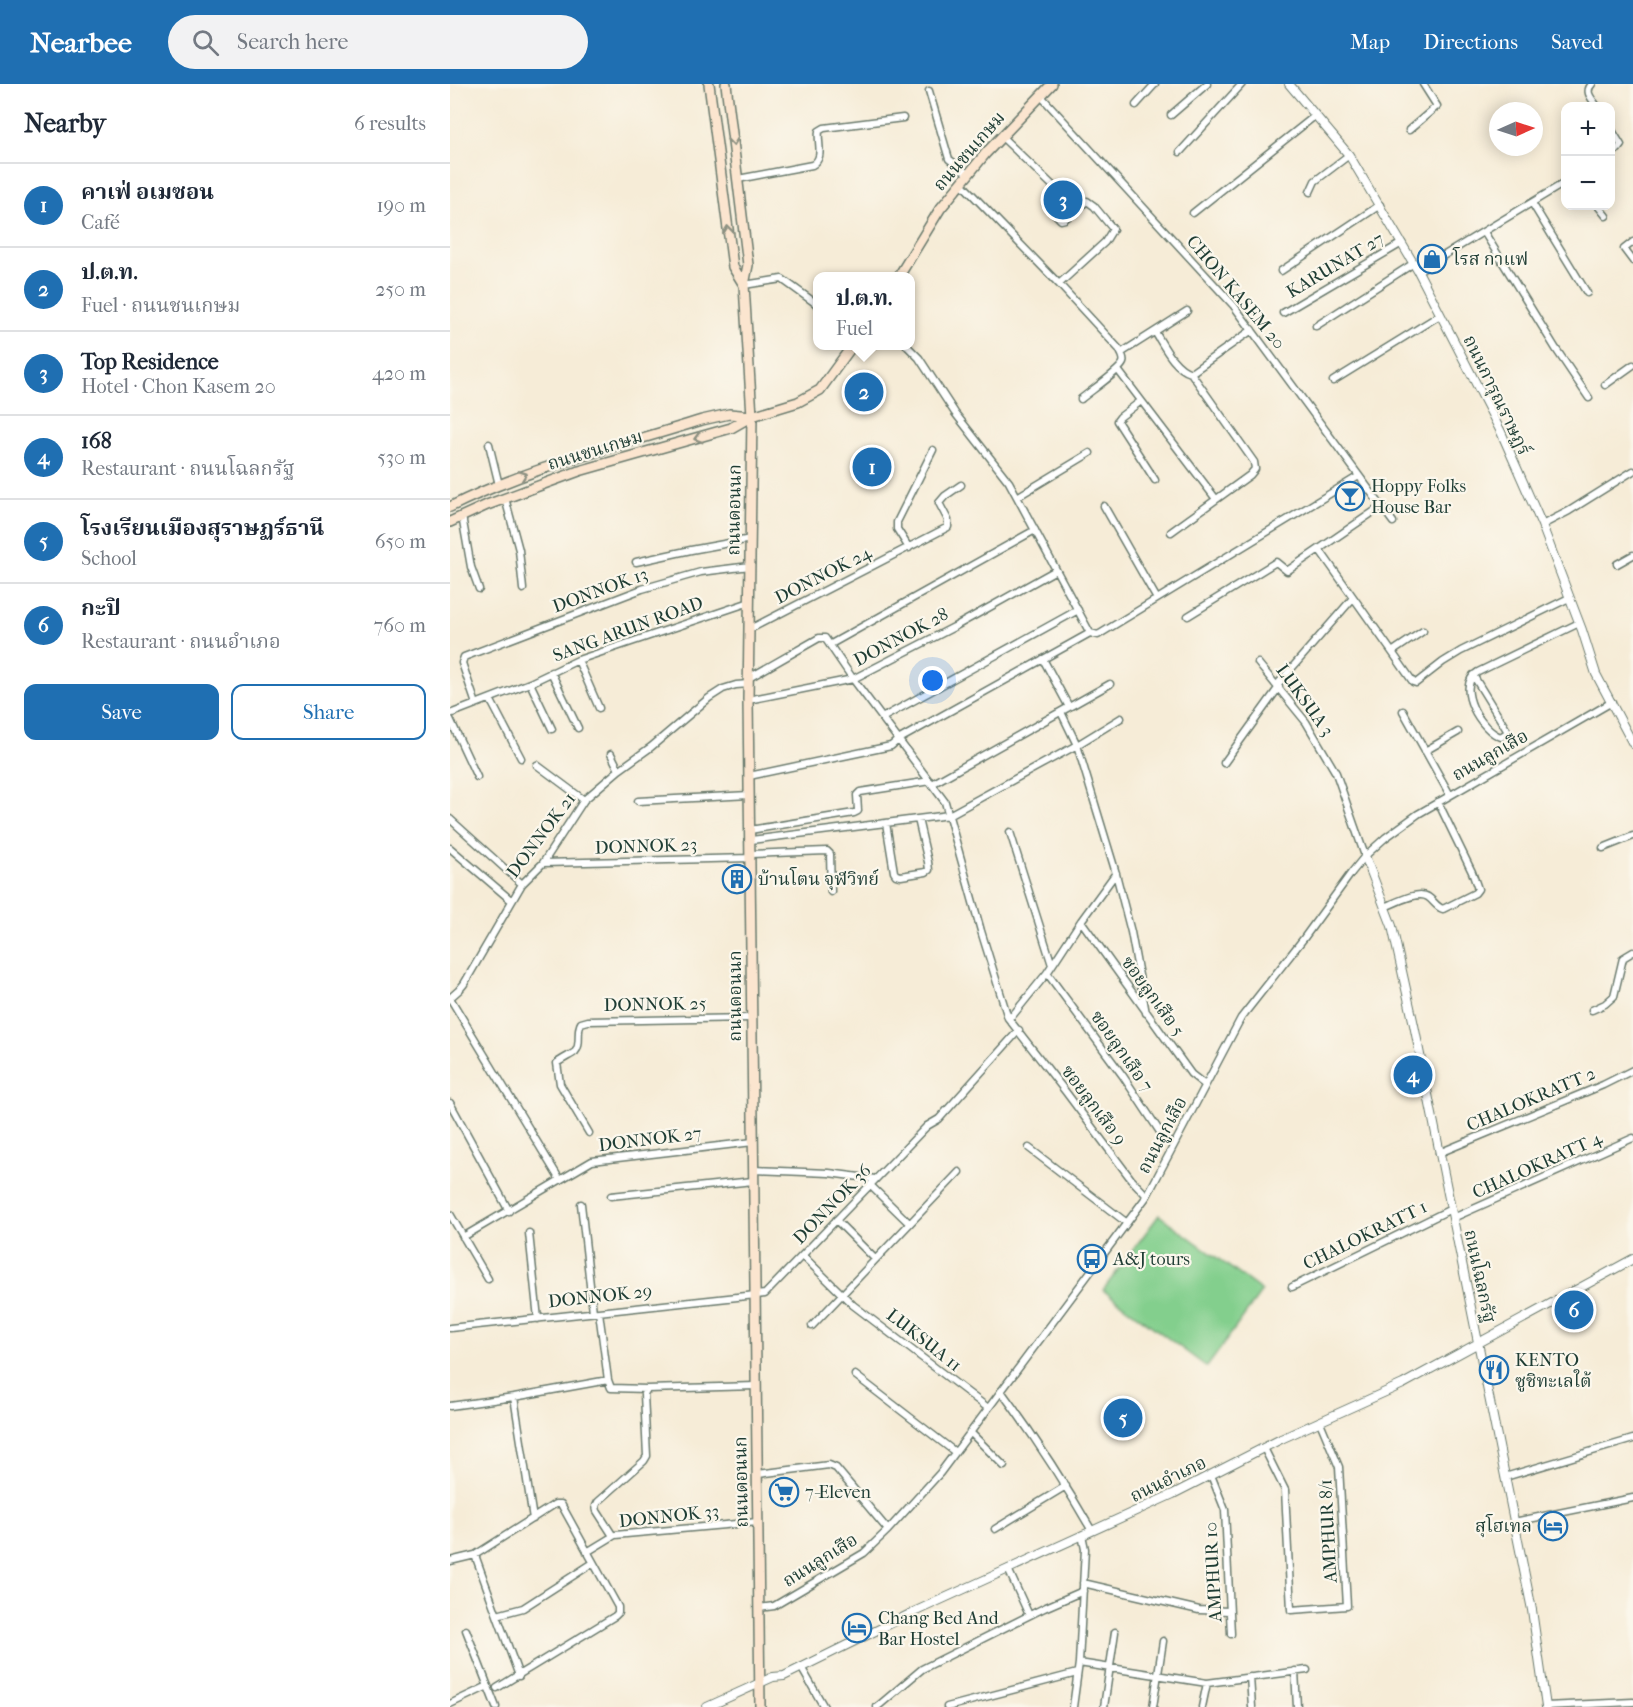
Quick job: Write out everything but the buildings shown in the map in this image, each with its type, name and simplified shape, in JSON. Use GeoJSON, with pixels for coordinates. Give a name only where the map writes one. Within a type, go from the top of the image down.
{"type":"FeatureCollection","features":[{"type":"Feature","properties":{"kind":"main road","name":"ถนนดอนนก"},"geometry":{"type":"LineString","coordinates":[[709,84],[733,267],[744,285]]}},
{"type":"Feature","properties":{"kind":"main road","name":"ถนนดอนนก"},"geometry":{"type":"LineString","coordinates":[[726,84],[748,265],[744,285],[752,417],[748,700],[760,1707]]}},
{"type":"Feature","properties":{"kind":"main road","name":"ถนนชนเกษม"},"geometry":{"type":"LineString","coordinates":[[901,272],[940,209],[1045,88]]}},
{"type":"Feature","properties":{"kind":"main road","name":"ถนนชนเกษม"},"geometry":{"type":"LineString","coordinates":[[450,522],[579,471],[731,428],[752,417],[798,402],[820,390],[848,350]]}},
{"type":"Feature","properties":{"kind":"main road","name":"ถนนชนเกษม"},"geometry":{"type":"LineString","coordinates":[[450,507],[482,491],[533,471],[702,420],[729,414],[752,417]]}},
{"type":"Feature","properties":{"kind":"street"},"geometry":{"type":"LineString","coordinates":[[1136,105],[1155,84]]}},
{"type":"Feature","properties":{"kind":"street"},"geometry":{"type":"LineString","coordinates":[[1171,115],[1207,84]]}},
{"type":"Feature","properties":{"kind":"street"},"geometry":{"type":"LineString","coordinates":[[1180,152],[1242,84]]}},
{"type":"Feature","properties":{"kind":"street","name":"ถนนการุณราษฏร์"},"geometry":{"type":"LineString","coordinates":[[1289,84],[1349,155],[1416,267],[1501,432],[1542,525],[1596,674],[1633,744]]}},
{"type":"Feature","properties":{"kind":"street"},"geometry":{"type":"LineString","coordinates":[[1409,130],[1437,106],[1423,84]]}},
{"type":"Feature","properties":{"kind":"street"},"geometry":{"type":"LineString","coordinates":[[1592,84],[1588,93],[1594,102]]}},
{"type":"Feature","properties":{"kind":"street","name":"CHON KASEM 20"},"geometry":{"type":"LineString","coordinates":[[1045,88],[1234,306],[1393,522]]}},
{"type":"Feature","properties":{"kind":"street"},"geometry":{"type":"LineString","coordinates":[[929,91],[949,159],[969,175]]}},
{"type":"Feature","properties":{"kind":"street"},"geometry":{"type":"LineString","coordinates":[[1193,213],[1316,115]]}},
{"type":"Feature","properties":{"kind":"street"},"geometry":{"type":"LineString","coordinates":[[738,179],[812,165],[819,158],[819,130],[824,128],[903,118]]}},
{"type":"Feature","properties":{"kind":"street"},"geometry":{"type":"LineString","coordinates":[[1615,135],[1620,145],[1615,151]]}},
{"type":"Feature","properties":{"kind":"street"},"geometry":{"type":"LineString","coordinates":[[1002,136],[1052,185],[1054,192],[1046,204],[1061,219],[1065,219],[1087,201],[1113,229],[1105,242],[1059,284]]}},
{"type":"Feature","properties":{"kind":"street"},"geometry":{"type":"LineString","coordinates":[[1310,192],[1315,181],[1349,155]]}},
{"type":"Feature","properties":{"kind":"street"},"geometry":{"type":"LineString","coordinates":[[962,184],[1119,349],[1123,363],[1118,370],[1081,399]]}},
{"type":"Feature","properties":{"kind":"street"},"geometry":{"type":"LineString","coordinates":[[1316,326],[1416,267],[1484,232],[1561,185]]}},
{"type":"Feature","properties":{"kind":"street"},"geometry":{"type":"LineString","coordinates":[[1532,203],[1587,293]]}},
{"type":"Feature","properties":{"kind":"street"},"geometry":{"type":"LineString","coordinates":[[1281,270],[1380,205]]}},
{"type":"Feature","properties":{"kind":"street"},"geometry":{"type":"LineString","coordinates":[[1602,210],[1606,216]]}},
{"type":"Feature","properties":{"kind":"street"},"geometry":{"type":"LineString","coordinates":[[1484,232],[1589,398]]}},
{"type":"Feature","properties":{"kind":"street"},"geometry":{"type":"LineString","coordinates":[[1633,242],[1624,249],[1633,261]]}},
{"type":"Feature","properties":{"kind":"street","name":"KARUNAT 27"},"geometry":{"type":"LineString","coordinates":[[1283,314],[1402,243]]}},
{"type":"Feature","properties":{"kind":"street"},"geometry":{"type":"LineString","coordinates":[[744,285],[782,279],[813,301]]}},
{"type":"Feature","properties":{"kind":"street"},"geometry":{"type":"LineString","coordinates":[[1121,353],[1187,311]]}},
{"type":"Feature","properties":{"kind":"street"},"geometry":{"type":"LineString","coordinates":[[1333,381],[1440,315]]}},
{"type":"Feature","properties":{"kind":"street"},"geometry":{"type":"LineString","coordinates":[[1191,373],[1252,330]]}},
{"type":"Feature","properties":{"kind":"street"},"geometry":{"type":"LineString","coordinates":[[1155,332],[1174,361],[1185,371],[1191,373],[1254,462],[1255,469],[1250,475],[1171,532]]}},
{"type":"Feature","properties":{"kind":"street"},"geometry":{"type":"LineString","coordinates":[[912,350],[955,413],[1009,482],[1090,633]]}},
{"type":"Feature","properties":{"kind":"street"},"geometry":{"type":"LineString","coordinates":[[1605,385],[1633,365]]}},
{"type":"Feature","properties":{"kind":"street"},"geometry":{"type":"LineString","coordinates":[[1118,370],[1216,500]]}},
{"type":"Feature","properties":{"kind":"street"},"geometry":{"type":"LineString","coordinates":[[1142,401],[1120,417],[1117,422],[1155,480]]}},
{"type":"Feature","properties":{"kind":"street"},"geometry":{"type":"LineString","coordinates":[[489,444],[499,485]]}},
{"type":"Feature","properties":{"kind":"street"},"geometry":{"type":"LineString","coordinates":[[909,548],[897,529],[897,522],[933,450]]}},
{"type":"Feature","properties":{"kind":"street"},"geometry":{"type":"LineString","coordinates":[[1017,497],[1090,453]]}},
{"type":"Feature","properties":{"kind":"street"},"geometry":{"type":"LineString","coordinates":[[1542,525],[1633,471]]}},
{"type":"Feature","properties":{"kind":"street"},"geometry":{"type":"LineString","coordinates":[[749,776],[891,746],[1090,633],[1098,635],[1359,477]]}},
{"type":"Feature","properties":{"kind":"street","name":"DONNOK 24"},"geometry":{"type":"LineString","coordinates":[[750,629],[948,527],[948,520],[939,503],[945,495],[961,485]]}},
{"type":"Feature","properties":{"kind":"street"},"geometry":{"type":"LineString","coordinates":[[506,498],[519,550],[523,589]]}},
{"type":"Feature","properties":{"kind":"street"},"geometry":{"type":"LineString","coordinates":[[1104,506],[1157,599]]}},
{"type":"Feature","properties":{"kind":"street"},"geometry":{"type":"LineString","coordinates":[[1188,616],[1276,562],[1287,571],[1382,506]]}},
{"type":"Feature","properties":{"kind":"street"},"geometry":{"type":"LineString","coordinates":[[462,516],[471,567],[479,588]]}},
{"type":"Feature","properties":{"kind":"street"},"geometry":{"type":"LineString","coordinates":[[831,644],[1035,530]]}},
{"type":"Feature","properties":{"kind":"street"},"geometry":{"type":"LineString","coordinates":[[636,562],[751,539]]}},
{"type":"Feature","properties":{"kind":"street"},"geometry":{"type":"LineString","coordinates":[[1319,549],[1413,682],[1416,683],[1461,651],[1569,597]]}},
{"type":"Feature","properties":{"kind":"street"},"geometry":{"type":"LineString","coordinates":[[1617,564],[1633,555]]}},
{"type":"Feature","properties":{"kind":"street","name":"DONNOK 13"},"geometry":{"type":"LineString","coordinates":[[476,704],[462,663],[464,657],[642,589],[702,572],[750,566]]}},
{"type":"Feature","properties":{"kind":"street","name":"DONNOK 28"},"geometry":{"type":"LineString","coordinates":[[748,700],[853,679],[954,627],[1056,570]]}},
{"type":"Feature","properties":{"kind":"street"},"geometry":{"type":"LineString","coordinates":[[1224,763],[1278,686],[1353,598]]}},
{"type":"Feature","properties":{"kind":"street","name":"SANG ARUN ROAD"},"geometry":{"type":"LineString","coordinates":[[450,714],[531,684],[578,660],[750,602]]}},
{"type":"Feature","properties":{"kind":"street"},"geometry":{"type":"LineString","coordinates":[[882,718],[1077,610]]}},
{"type":"Feature","properties":{"kind":"street"},"geometry":{"type":"LineString","coordinates":[[1473,675],[1508,732],[1501,737],[1488,728],[1475,712],[1471,703],[1469,679],[1473,675],[1478,672],[1509,656],[1579,623]]}},
{"type":"Feature","properties":{"kind":"street"},"geometry":{"type":"LineString","coordinates":[[1392,652],[1423,631]]}},
{"type":"Feature","properties":{"kind":"street"},"geometry":{"type":"LineString","coordinates":[[749,681],[819,638],[825,638],[831,644],[853,679],[945,802],[1008,1018],[1013,1016],[1047,973],[1116,873]]}},
{"type":"Feature","properties":{"kind":"street"},"geometry":{"type":"LineString","coordinates":[[1044,659],[1069,707]]}},
{"type":"Feature","properties":{"kind":"street"},"geometry":{"type":"LineString","coordinates":[[578,660],[599,708]]}},
{"type":"Feature","properties":{"kind":"street","name":"LUKSUA 3"},"geometry":{"type":"LineString","coordinates":[[1258,663],[1306,722],[1336,773],[1365,856]]}},
{"type":"Feature","properties":{"kind":"street"},"geometry":{"type":"LineString","coordinates":[[551,672],[578,728]]}},
{"type":"Feature","properties":{"kind":"street","name":"DONNOK 21"},"geometry":{"type":"LineString","coordinates":[[450,998],[464,984],[522,884],[543,863],[584,800],[709,698],[723,689],[749,681]]}},
{"type":"Feature","properties":{"kind":"street"},"geometry":{"type":"LineString","coordinates":[[531,684],[552,729]]}},
{"type":"Feature","properties":{"kind":"street"},"geometry":{"type":"LineString","coordinates":[[750,830],[854,813],[858,811],[857,795],[860,792],[931,783],[1110,684]]}},
{"type":"Feature","properties":{"kind":"street"},"geometry":{"type":"LineString","coordinates":[[490,699],[521,758]]}},
{"type":"Feature","properties":{"kind":"street","name":"ถนนลูกเสือ"},"geometry":{"type":"LineString","coordinates":[[759,1608],[774,1606],[864,1553],[940,1473],[1147,1196],[1241,1018],[1365,856],[1418,814],[1612,702]]}},
{"type":"Feature","properties":{"kind":"street"},"geometry":{"type":"LineString","coordinates":[[1403,711],[1450,795]]}},
{"type":"Feature","properties":{"kind":"street"},"geometry":{"type":"LineString","coordinates":[[1061,712],[1077,745],[1116,873],[1131,932],[1146,1013]]}},
{"type":"Feature","properties":{"kind":"street"},"geometry":{"type":"LineString","coordinates":[[751,840],[949,815],[1077,745],[1121,718]]}},
{"type":"Feature","properties":{"kind":"street"},"geometry":{"type":"LineString","coordinates":[[450,719],[477,777]]}},
{"type":"Feature","properties":{"kind":"street"},"geometry":{"type":"LineString","coordinates":[[1425,751],[1458,732]]}},
{"type":"Feature","properties":{"kind":"street"},"geometry":{"type":"LineString","coordinates":[[611,754],[619,770]]}},
{"type":"Feature","properties":{"kind":"street"},"geometry":{"type":"LineString","coordinates":[[537,765],[584,800]]}},
{"type":"Feature","properties":{"kind":"street"},"geometry":{"type":"LineString","coordinates":[[638,801],[749,795]]}},
{"type":"Feature","properties":{"kind":"street"},"geometry":{"type":"LineString","coordinates":[[1385,907],[1410,897],[1424,895],[1429,897],[1438,908],[1443,909],[1477,891],[1472,872],[1438,802]]}},
{"type":"Feature","properties":{"kind":"street"},"geometry":{"type":"LineString","coordinates":[[450,819],[522,884]]}},
{"type":"Feature","properties":{"kind":"street"},"geometry":{"type":"LineString","coordinates":[[886,823],[894,872],[901,876],[929,870],[918,819]]}},
{"type":"Feature","properties":{"kind":"street"},"geometry":{"type":"LineString","coordinates":[[1010,832],[1052,965]]}},
{"type":"Feature","properties":{"kind":"street"},"geometry":{"type":"LineString","coordinates":[[1604,848],[1633,836]]}},
{"type":"Feature","properties":{"kind":"street"},"geometry":{"type":"LineString","coordinates":[[450,848],[512,901]]}},
{"type":"Feature","properties":{"kind":"street","name":"DONNOK 23"},"geometry":{"type":"LineString","coordinates":[[543,863],[827,851],[830,854],[831,892]]}},
{"type":"Feature","properties":{"kind":"street","name":"ถนนโฉลกรัฐ"},"geometry":{"type":"LineString","coordinates":[[1365,856],[1392,926],[1414,1025],[1532,1610],[1546,1707]]}},
{"type":"Feature","properties":{"kind":"street","name":"ซอยลูกเสือ 5"},"geometry":{"type":"LineString","coordinates":[[1081,921],[1191,1074],[1205,1085]]}},
{"type":"Feature","properties":{"kind":"street"},"geometry":{"type":"LineString","coordinates":[[1592,1010],[1605,1004],[1614,996],[1623,958],[1633,952]]}},
{"type":"Feature","properties":{"kind":"street","name":"ซอยลูกเสือ 7"},"geometry":{"type":"LineString","coordinates":[[1047,973],[1123,1076],[1160,1132],[1173,1146]]}},
{"type":"Feature","properties":{"kind":"street"},"geometry":{"type":"LineString","coordinates":[[450,998],[560,1180]]}},
{"type":"Feature","properties":{"kind":"street","name":"DONNOK 25"},"geometry":{"type":"LineString","coordinates":[[589,1132],[560,1084],[557,1063],[575,1052],[578,1046],[578,1028],[581,1023],[588,1020],[751,1018]]}},
{"type":"Feature","properties":{"kind":"street","name":"ซอยลูกเสือ 9"},"geometry":{"type":"LineString","coordinates":[[1008,1018],[1131,1179],[1147,1196]]}},
{"type":"Feature","properties":{"kind":"street","name":"DONNOK 36"},"geometry":{"type":"LineString","coordinates":[[754,1294],[765,1294],[927,1126],[939,1119],[1019,1030]]}},
{"type":"Feature","properties":{"kind":"street","name":"CHALOKRATT 2"},"geometry":{"type":"LineString","coordinates":[[1439,1153],[1593,1090],[1633,1070]]}},
{"type":"Feature","properties":{"kind":"street"},"geometry":{"type":"LineString","coordinates":[[450,1103],[509,1210]]}},
{"type":"Feature","properties":{"kind":"street","name":"CHALOKRATT 4"},"geometry":{"type":"LineString","coordinates":[[1453,1218],[1633,1138]]}},
{"type":"Feature","properties":{"kind":"street","name":"DONNOK 27"},"geometry":{"type":"LineString","coordinates":[[463,1236],[592,1161],[753,1142]]}},
{"type":"Feature","properties":{"kind":"street"},"geometry":{"type":"LineString","coordinates":[[1029,1148],[1127,1223]]}},
{"type":"Feature","properties":{"kind":"street"},"geometry":{"type":"LineString","coordinates":[[753,1170],[829,1173],[875,1179]]}},
{"type":"Feature","properties":{"kind":"street"},"geometry":{"type":"LineString","coordinates":[[812,1326],[959,1172]]}},
{"type":"Feature","properties":{"kind":"street"},"geometry":{"type":"LineString","coordinates":[[611,1196],[753,1181]]}},
{"type":"Feature","properties":{"kind":"street"},"geometry":{"type":"LineString","coordinates":[[870,1185],[909,1223]]}},
{"type":"Feature","properties":{"kind":"street"},"geometry":{"type":"LineString","coordinates":[[581,1204],[596,1312],[611,1388],[756,1386]]}},
{"type":"Feature","properties":{"kind":"street","name":"CHALOKRATT 1"},"geometry":{"type":"LineString","coordinates":[[1292,1287],[1451,1209]]}},
{"type":"Feature","properties":{"kind":"street"},"geometry":{"type":"LineString","coordinates":[[450,1214],[488,1279]]}},
{"type":"Feature","properties":{"kind":"street"},"geometry":{"type":"LineString","coordinates":[[836,1220],[875,1259]]}},
{"type":"Feature","properties":{"kind":"street"},"geometry":{"type":"LineString","coordinates":[[528,1233],[538,1319]]}},
{"type":"Feature","properties":{"kind":"street","name":"LUKSUA 11"},"geometry":{"type":"LineString","coordinates":[[803,1256],[853,1305],[988,1408]]}},
{"type":"Feature","properties":{"kind":"street","name":"ถนนอำเภอ"},"geometry":{"type":"LineString","coordinates":[[707,1707],[773,1677],[784,1676],[916,1611],[1173,1494],[1264,1448],[1403,1384],[1633,1259]]}},
{"type":"Feature","properties":{"kind":"street","name":"DONNOK 29"},"geometry":{"type":"LineString","coordinates":[[450,1328],[754,1294]]}},
{"type":"Feature","properties":{"kind":"street"},"geometry":{"type":"LineString","coordinates":[[855,1375],[955,1452]]}},
{"type":"Feature","properties":{"kind":"street"},"geometry":{"type":"LineString","coordinates":[[450,1406],[608,1380]]}},
{"type":"Feature","properties":{"kind":"street"},"geometry":{"type":"LineString","coordinates":[[613,1536],[596,1506],[644,1461],[647,1450],[644,1394],[647,1389]]}},
{"type":"Feature","properties":{"kind":"street"},"geometry":{"type":"LineString","coordinates":[[1001,1391],[1066,1486],[1092,1531]]}},
{"type":"Feature","properties":{"kind":"street"},"geometry":{"type":"LineString","coordinates":[[514,1397],[533,1519]]}},
{"type":"Feature","properties":{"kind":"street","name":"AMPHUR 8/1"},"geometry":{"type":"LineString","coordinates":[[1264,1448],[1285,1490],[1291,1610],[1347,1606],[1339,1467],[1320,1422]]}},
{"type":"Feature","properties":{"kind":"street"},"geometry":{"type":"LineString","coordinates":[[970,1432],[1004,1466]]}},
{"type":"Feature","properties":{"kind":"street"},"geometry":{"type":"LineString","coordinates":[[1505,1477],[1633,1439]]}},
{"type":"Feature","properties":{"kind":"street"},"geometry":{"type":"LineString","coordinates":[[758,1474],[829,1465],[836,1468],[888,1530]]}},
{"type":"Feature","properties":{"kind":"street","name":"AMPHUR 10"},"geometry":{"type":"LineString","coordinates":[[1211,1475],[1225,1510],[1231,1634]]}},
{"type":"Feature","properties":{"kind":"street"},"geometry":{"type":"LineString","coordinates":[[995,1529],[1066,1486]]}},
{"type":"Feature","properties":{"kind":"street"},"geometry":{"type":"LineString","coordinates":[[1514,1522],[1633,1498]]}},
{"type":"Feature","properties":{"kind":"street"},"geometry":{"type":"LineString","coordinates":[[450,1561],[475,1555],[555,1504],[561,1504],[618,1607],[618,1613],[497,1688]]}},
{"type":"Feature","properties":{"kind":"street","name":"DONNOK 33"},"geometry":{"type":"LineString","coordinates":[[587,1552],[613,1536],[758,1522]]}},
{"type":"Feature","properties":{"kind":"street"},"geometry":{"type":"LineString","coordinates":[[1073,1707],[1079,1663],[1085,1549],[1082,1535]]}},
{"type":"Feature","properties":{"kind":"street"},"geometry":{"type":"LineString","coordinates":[[475,1555],[519,1676]]}},
{"type":"Feature","properties":{"kind":"street"},"geometry":{"type":"LineString","coordinates":[[497,1616],[523,1608],[593,1563]]}},
{"type":"Feature","properties":{"kind":"street"},"geometry":{"type":"LineString","coordinates":[[1008,1569],[1029,1616]]}},
{"type":"Feature","properties":{"kind":"street"},"geometry":{"type":"LineString","coordinates":[[877,1707],[922,1669],[1083,1587],[1199,1610],[1230,1611]]}},
{"type":"Feature","properties":{"kind":"street"},"geometry":{"type":"LineString","coordinates":[[466,1630],[496,1707]]}},
{"type":"Feature","properties":{"kind":"street"},"geometry":{"type":"LineString","coordinates":[[1104,1707],[1115,1632]]}},
{"type":"Feature","properties":{"kind":"street"},"geometry":{"type":"LineString","coordinates":[[1153,1707],[1163,1641]]}},
{"type":"Feature","properties":{"kind":"street"},"geometry":{"type":"LineString","coordinates":[[1079,1663],[1207,1683],[1307,1670]]}},
{"type":"Feature","properties":{"kind":"street"},"geometry":{"type":"LineString","coordinates":[[801,1667],[824,1707]]}},
{"type":"Feature","properties":{"kind":"street"},"geometry":{"type":"LineString","coordinates":[[1295,1671],[1297,1707]]}},
{"type":"Feature","properties":{"kind":"street"},"geometry":{"type":"LineString","coordinates":[[947,1707],[1077,1673]]}},
{"type":"Feature","properties":{"kind":"street"},"geometry":{"type":"LineString","coordinates":[[1250,1677],[1252,1707]]}},
{"type":"Feature","properties":{"kind":"street"},"geometry":{"type":"LineString","coordinates":[[1203,1707],[1207,1683]]}},
{"type":"Feature","properties":{"kind":"street"},"geometry":{"type":"LineString","coordinates":[[450,1704],[488,1686]]}},
{"type":"Feature","properties":{"kind":"street"},"geometry":{"type":"LineString","coordinates":[[1546,1707],[1633,1700]]}},
{"type":"Feature","properties":{"kind":"green space"},"geometry":{"type":"Polygon","coordinates":[[[1159,1215],[1262,1291],[1207,1367],[1103,1290],[1159,1215]]]}},
{"type":"Feature","properties":{"kind":"place","name":"Top Residence"},"geometry":{"type":"Point","coordinates":[1063,200]}},
{"type":"Feature","properties":{"kind":"place","name":"โรส กาแฟ"},"geometry":{"type":"Point","coordinates":[1432,259]}},
{"type":"Feature","properties":{"kind":"place","name":"ป.ต.ท."},"geometry":{"type":"Point","coordinates":[864,392]}},
{"type":"Feature","properties":{"kind":"place","name":"คาเฟ่ อเมซอน"},"geometry":{"type":"Point","coordinates":[872,467]}},
{"type":"Feature","properties":{"kind":"place","name":"Hoppy Folks House Bar"},"geometry":{"type":"Point","coordinates":[1350,496]}},
{"type":"Feature","properties":{"kind":"place","name":"บ้านโตน จุฬวิทย์"},"geometry":{"type":"Point","coordinates":[737,879]}},
{"type":"Feature","properties":{"kind":"place","name":"168"},"geometry":{"type":"Point","coordinates":[1413,1075]}},
{"type":"Feature","properties":{"kind":"place","name":"A&J tours"},"geometry":{"type":"Point","coordinates":[1092,1259]}},
{"type":"Feature","properties":{"kind":"place","name":"กะปิ"},"geometry":{"type":"Point","coordinates":[1574,1310]}},
{"type":"Feature","properties":{"kind":"place","name":"KENTO ซูชิทะเลใต้"},"geometry":{"type":"Point","coordinates":[1494,1370]}},
{"type":"Feature","properties":{"kind":"place","name":"โรงเรียนเมืองสุราษฏร์ธานี"},"geometry":{"type":"Point","coordinates":[1123,1418]}},
{"type":"Feature","properties":{"kind":"place","name":"7-Eleven"},"geometry":{"type":"Point","coordinates":[784,1492]}},
{"type":"Feature","properties":{"kind":"place","name":"สุโฮเทล"},"geometry":{"type":"Point","coordinates":[1553,1526]}},
{"type":"Feature","properties":{"kind":"place","name":"Chang Bed And Bar Hostel"},"geometry":{"type":"Point","coordinates":[857,1628]}}]}
